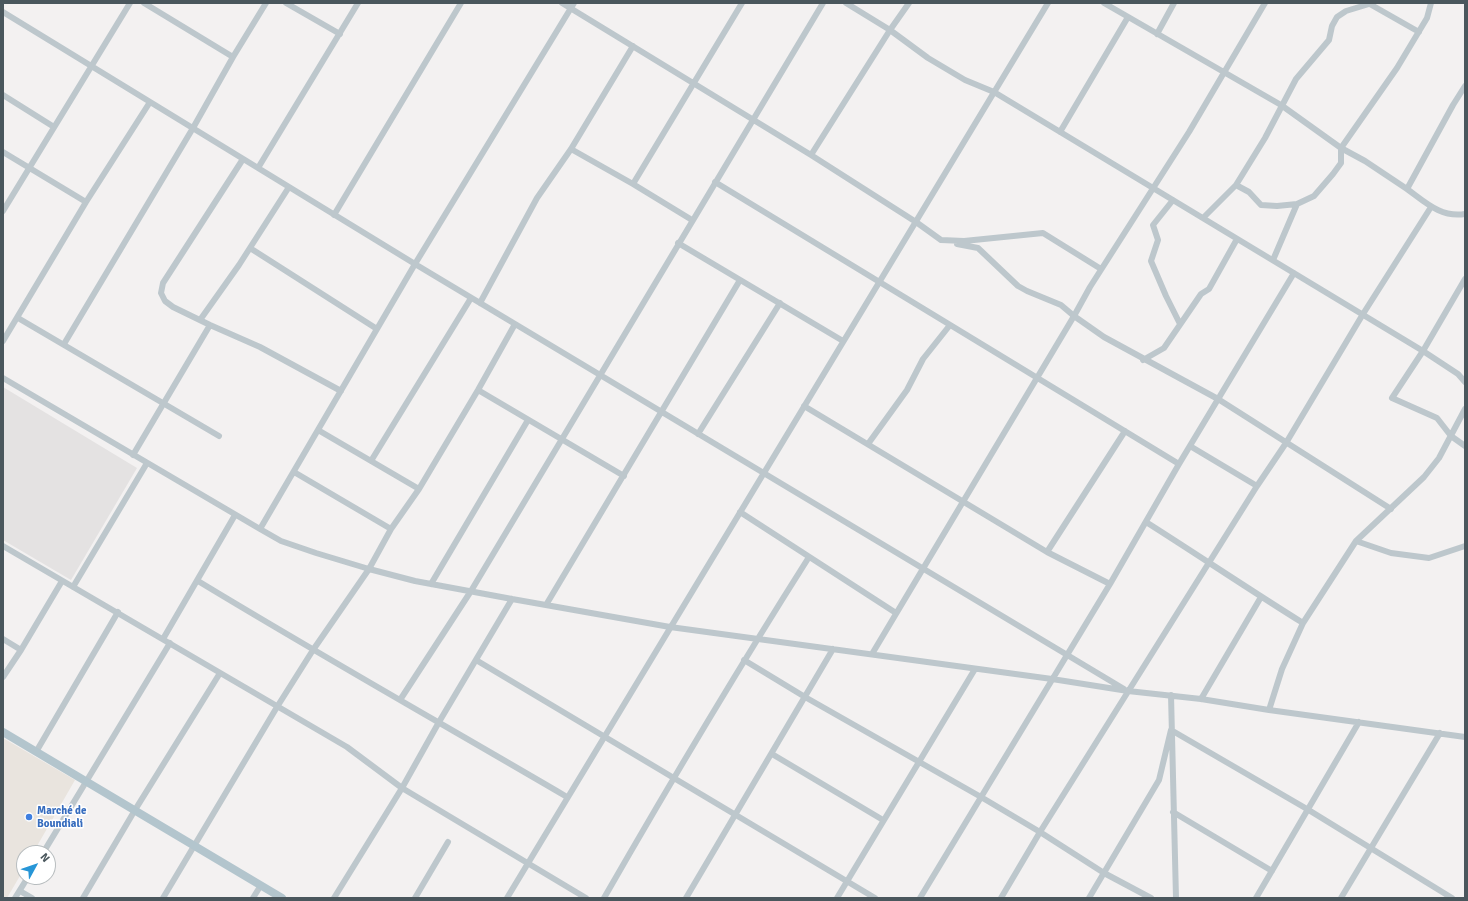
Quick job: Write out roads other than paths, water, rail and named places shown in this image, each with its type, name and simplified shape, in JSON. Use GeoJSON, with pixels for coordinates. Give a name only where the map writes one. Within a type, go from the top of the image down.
{"type":"FeatureCollection","features":[{"type":"Feature","properties":{"kind":"main road"},"geometry":{"type":"LineString","coordinates":[[3,732],[282,898]]}},
{"type":"Feature","properties":{"kind":"street"},"geometry":{"type":"LineString","coordinates":[[3,211],[130,3]]}},
{"type":"Feature","properties":{"kind":"street"},"geometry":{"type":"LineString","coordinates":[[144,3],[233,57]]}},
{"type":"Feature","properties":{"kind":"street"},"geometry":{"type":"LineString","coordinates":[[64,344],[266,3]]}},
{"type":"Feature","properties":{"kind":"street"},"geometry":{"type":"LineString","coordinates":[[286,3],[340,34]]}},
{"type":"Feature","properties":{"kind":"street"},"geometry":{"type":"LineString","coordinates":[[258,168],[358,3]]}},
{"type":"Feature","properties":{"kind":"street"},"geometry":{"type":"LineString","coordinates":[[334,215],[462,3]]}},
{"type":"Feature","properties":{"kind":"street"},"geometry":{"type":"LineString","coordinates":[[562,3],[572,6],[633,46],[811,155],[916,222],[941,240],[978,248],[1018,286],[1034,295],[1061,304],[1074,316],[1104,337],[1218,399],[1391,509]]}},
{"type":"Feature","properties":{"kind":"street"},"geometry":{"type":"LineString","coordinates":[[633,184],[742,3]]}},
{"type":"Feature","properties":{"kind":"street"},"geometry":{"type":"LineString","coordinates":[[400,700],[471,591],[599,374],[823,3]]}},
{"type":"Feature","properties":{"kind":"street"},"geometry":{"type":"LineString","coordinates":[[846,3],[890,30],[928,58],[965,80],[994,92],[1423,351],[1458,374],[1465,382]]}},
{"type":"Feature","properties":{"kind":"street"},"geometry":{"type":"LineString","coordinates":[[811,155],[890,30],[909,3]]}},
{"type":"Feature","properties":{"kind":"street"},"geometry":{"type":"LineString","coordinates":[[507,898],[1048,3]]}},
{"type":"Feature","properties":{"kind":"street"},"geometry":{"type":"LineString","coordinates":[[1104,3],[1281,105],[1341,148],[1365,161],[1431,207],[1446,214],[1465,214]]}},
{"type":"Feature","properties":{"kind":"street"},"geometry":{"type":"LineString","coordinates":[[1157,34],[1174,3]]}},
{"type":"Feature","properties":{"kind":"street"},"geometry":{"type":"LineString","coordinates":[[872,654],[1074,316],[1100,269],[1154,188],[1265,3]]}},
{"type":"Feature","properties":{"kind":"street"},"geometry":{"type":"LineString","coordinates":[[1203,218],[1236,185],[1265,138],[1296,79],[1329,40],[1332,26],[1337,17],[1346,11],[1368,3],[1419,32]]}},
{"type":"Feature","properties":{"kind":"street"},"geometry":{"type":"LineString","coordinates":[[1236,185],[1249,192],[1261,205],[1277,206],[1297,204],[1314,196],[1341,163],[1341,148],[1397,68],[1427,18],[1431,3]]}},
{"type":"Feature","properties":{"kind":"street"},"geometry":{"type":"LineString","coordinates":[[260,529],[415,264],[572,6]]}},
{"type":"Feature","properties":{"kind":"street"},"geometry":{"type":"LineString","coordinates":[[3,12],[471,298],[1128,691]]}},
{"type":"Feature","properties":{"kind":"street"},"geometry":{"type":"LineString","coordinates":[[1060,132],[1128,17]]}},
{"type":"Feature","properties":{"kind":"street"},"geometry":{"type":"LineString","coordinates":[[480,303],[537,198],[571,149],[633,46]]}},
{"type":"Feature","properties":{"kind":"street"},"geometry":{"type":"LineString","coordinates":[[1407,189],[1465,86]]}},
{"type":"Feature","properties":{"kind":"street"},"geometry":{"type":"LineString","coordinates":[[3,95],[54,127]]}},
{"type":"Feature","properties":{"kind":"street"},"geometry":{"type":"LineString","coordinates":[[3,341],[86,202],[150,102]]}},
{"type":"Feature","properties":{"kind":"street"},"geometry":{"type":"LineString","coordinates":[[571,149],[692,220]]}},
{"type":"Feature","properties":{"kind":"street"},"geometry":{"type":"LineString","coordinates":[[3,152],[86,202]]}},
{"type":"Feature","properties":{"kind":"street"},"geometry":{"type":"LineString","coordinates":[[243,159],[163,283],[161,293],[165,301],[173,307],[260,347],[341,390]]}},
{"type":"Feature","properties":{"kind":"street"},"geometry":{"type":"LineString","coordinates":[[715,182],[1179,464]]}},
{"type":"Feature","properties":{"kind":"street"},"geometry":{"type":"LineString","coordinates":[[200,320],[250,248],[289,187]]}},
{"type":"Feature","properties":{"kind":"street"},"geometry":{"type":"LineString","coordinates":[[1173,200],[1152,225],[1158,240],[1151,262],[1180,324]]}},
{"type":"Feature","properties":{"kind":"street"},"geometry":{"type":"LineString","coordinates":[[1273,260],[1297,204]]}},
{"type":"Feature","properties":{"kind":"street"},"geometry":{"type":"LineString","coordinates":[[1001,898],[1040,832],[1128,691],[1286,442],[1362,314],[1431,207]]}},
{"type":"Feature","properties":{"kind":"street"},"geometry":{"type":"LineString","coordinates":[[941,240],[964,241],[1042,234],[1100,269]]}},
{"type":"Feature","properties":{"kind":"street"},"geometry":{"type":"LineString","coordinates":[[1144,360],[1164,348],[1201,294],[1209,289],[1237,239]]}},
{"type":"Feature","properties":{"kind":"street"},"geometry":{"type":"LineString","coordinates":[[678,243],[843,341]]}},
{"type":"Feature","properties":{"kind":"street"},"geometry":{"type":"LineString","coordinates":[[250,248],[378,329]]}},
{"type":"Feature","properties":{"kind":"street"},"geometry":{"type":"LineString","coordinates":[[920,898],[1068,655],[1179,464],[1294,273]]}},
{"type":"Feature","properties":{"kind":"street"},"geometry":{"type":"LineString","coordinates":[[1465,279],[1423,351],[1392,398],[1437,418],[1451,436],[1465,446]]}},
{"type":"Feature","properties":{"kind":"street"},"geometry":{"type":"LineString","coordinates":[[546,605],[740,280]]}},
{"type":"Feature","properties":{"kind":"street"},"geometry":{"type":"LineString","coordinates":[[371,461],[471,298]]}},
{"type":"Feature","properties":{"kind":"street"},"geometry":{"type":"LineString","coordinates":[[698,434],[780,304]]}},
{"type":"Feature","properties":{"kind":"street"},"geometry":{"type":"LineString","coordinates":[[18,318],[219,436]]}},
{"type":"Feature","properties":{"kind":"street"},"geometry":{"type":"LineString","coordinates":[[162,898],[313,650],[369,569],[391,529],[419,489],[478,390],[515,324]]}},
{"type":"Feature","properties":{"kind":"street"},"geometry":{"type":"LineString","coordinates":[[133,455],[165,404],[210,325]]}},
{"type":"Feature","properties":{"kind":"street"},"geometry":{"type":"LineString","coordinates":[[868,444],[907,390],[923,359],[950,325]]}},
{"type":"Feature","properties":{"kind":"street"},"geometry":{"type":"LineString","coordinates":[[3,378],[260,529],[296,547],[369,569],[431,584],[670,627],[1052,679],[1128,691],[1201,699],[1465,737]]}},
{"type":"Feature","properties":{"kind":"street"},"geometry":{"type":"LineString","coordinates":[[478,390],[624,476]]}},
{"type":"Feature","properties":{"kind":"street"},"geometry":{"type":"LineString","coordinates":[[804,406],[1047,552],[1110,584]]}},
{"type":"Feature","properties":{"kind":"street"},"geometry":{"type":"LineString","coordinates":[[1270,710],[1282,669],[1303,622],[1356,541],[1424,477],[1439,458],[1465,409]]}},
{"type":"Feature","properties":{"kind":"street"},"geometry":{"type":"LineString","coordinates":[[431,584],[528,420]]}},
{"type":"Feature","properties":{"kind":"street"},"geometry":{"type":"LineString","coordinates":[[318,430],[419,489]]}},
{"type":"Feature","properties":{"kind":"street"},"geometry":{"type":"LineString","coordinates":[[1047,552],[1125,431]]}},
{"type":"Feature","properties":{"kind":"street"},"geometry":{"type":"LineString","coordinates":[[1190,446],[1257,486]]}},
{"type":"Feature","properties":{"kind":"street"},"geometry":{"type":"LineString","coordinates":[[73,587],[147,463]]}},
{"type":"Feature","properties":{"kind":"street"},"geometry":{"type":"LineString","coordinates":[[294,472],[391,529]]}},
{"type":"Feature","properties":{"kind":"street"},"geometry":{"type":"LineString","coordinates":[[740,512],[896,613]]}},
{"type":"Feature","properties":{"kind":"street"},"geometry":{"type":"LineString","coordinates":[[163,639],[236,515]]}},
{"type":"Feature","properties":{"kind":"street"},"geometry":{"type":"LineString","coordinates":[[1146,522],[1210,562],[1261,597],[1303,622]]}},
{"type":"Feature","properties":{"kind":"street"},"geometry":{"type":"LineString","coordinates":[[1356,541],[1392,553],[1429,558],[1465,546]]}},
{"type":"Feature","properties":{"kind":"street"},"geometry":{"type":"LineString","coordinates":[[3,546],[347,747],[402,788],[586,898]]}},
{"type":"Feature","properties":{"kind":"street"},"geometry":{"type":"LineString","coordinates":[[604,898],[673,778],[757,638],[809,557]]}},
{"type":"Feature","properties":{"kind":"street"},"geometry":{"type":"LineString","coordinates":[[3,677],[62,581]]}},
{"type":"Feature","properties":{"kind":"street"},"geometry":{"type":"LineString","coordinates":[[198,581],[313,650],[567,797]]}},
{"type":"Feature","properties":{"kind":"street"},"geometry":{"type":"LineString","coordinates":[[1201,699],[1261,597]]}},
{"type":"Feature","properties":{"kind":"street"},"geometry":{"type":"LineString","coordinates":[[334,898],[402,788],[439,722],[512,599]]}},
{"type":"Feature","properties":{"kind":"street"},"geometry":{"type":"LineString","coordinates":[[36,752],[118,612]]}},
{"type":"Feature","properties":{"kind":"street"},"geometry":{"type":"LineString","coordinates":[[3,639],[21,650]]}},
{"type":"Feature","properties":{"kind":"street"},"geometry":{"type":"LineString","coordinates":[[48,845],[170,643]]}},
{"type":"Feature","properties":{"kind":"street"},"geometry":{"type":"LineString","coordinates":[[686,898],[834,649]]}},
{"type":"Feature","properties":{"kind":"street"},"geometry":{"type":"LineString","coordinates":[[476,660],[875,898]]}},
{"type":"Feature","properties":{"kind":"street"},"geometry":{"type":"LineString","coordinates":[[744,660],[805,697],[981,797],[1040,832],[1104,873],[1151,898]]}},
{"type":"Feature","properties":{"kind":"street"},"geometry":{"type":"LineString","coordinates":[[837,898],[975,669]]}},
{"type":"Feature","properties":{"kind":"street"},"geometry":{"type":"LineString","coordinates":[[83,898],[135,810],[220,673]]}},
{"type":"Feature","properties":{"kind":"street"},"geometry":{"type":"LineString","coordinates":[[1171,695],[1176,898]]}},
{"type":"Feature","properties":{"kind":"street"},"geometry":{"type":"LineString","coordinates":[[1256,898],[1359,722]]}},
{"type":"Feature","properties":{"kind":"street"},"geometry":{"type":"LineString","coordinates":[[1172,730],[1307,809],[1445,896],[1452,898]]}},
{"type":"Feature","properties":{"kind":"street"},"geometry":{"type":"LineString","coordinates":[[1089,898],[1159,780],[1172,730]]}},
{"type":"Feature","properties":{"kind":"street"},"geometry":{"type":"LineString","coordinates":[[1341,898],[1440,733]]}},
{"type":"Feature","properties":{"kind":"street"},"geometry":{"type":"LineString","coordinates":[[772,754],[883,820]]}},
{"type":"Feature","properties":{"kind":"street"},"geometry":{"type":"LineString","coordinates":[[1173,812],[1272,871]]}},
{"type":"Feature","properties":{"kind":"street"},"geometry":{"type":"LineString","coordinates":[[416,898],[448,842]]}},
{"type":"Feature","properties":{"kind":"street"},"geometry":{"type":"LineString","coordinates":[[15,898],[23,885]]}},
{"type":"Feature","properties":{"kind":"street"},"geometry":{"type":"LineString","coordinates":[[253,898],[260,885]]}},
{"type":"Feature","properties":{"kind":"street"},"geometry":{"type":"LineString","coordinates":[[20,891],[32,898]]}},
{"type":"Feature","properties":{"kind":"place","name":"Marché de Boundiali"},"geometry":{"type":"Point","coordinates":[29,817]}}]}
